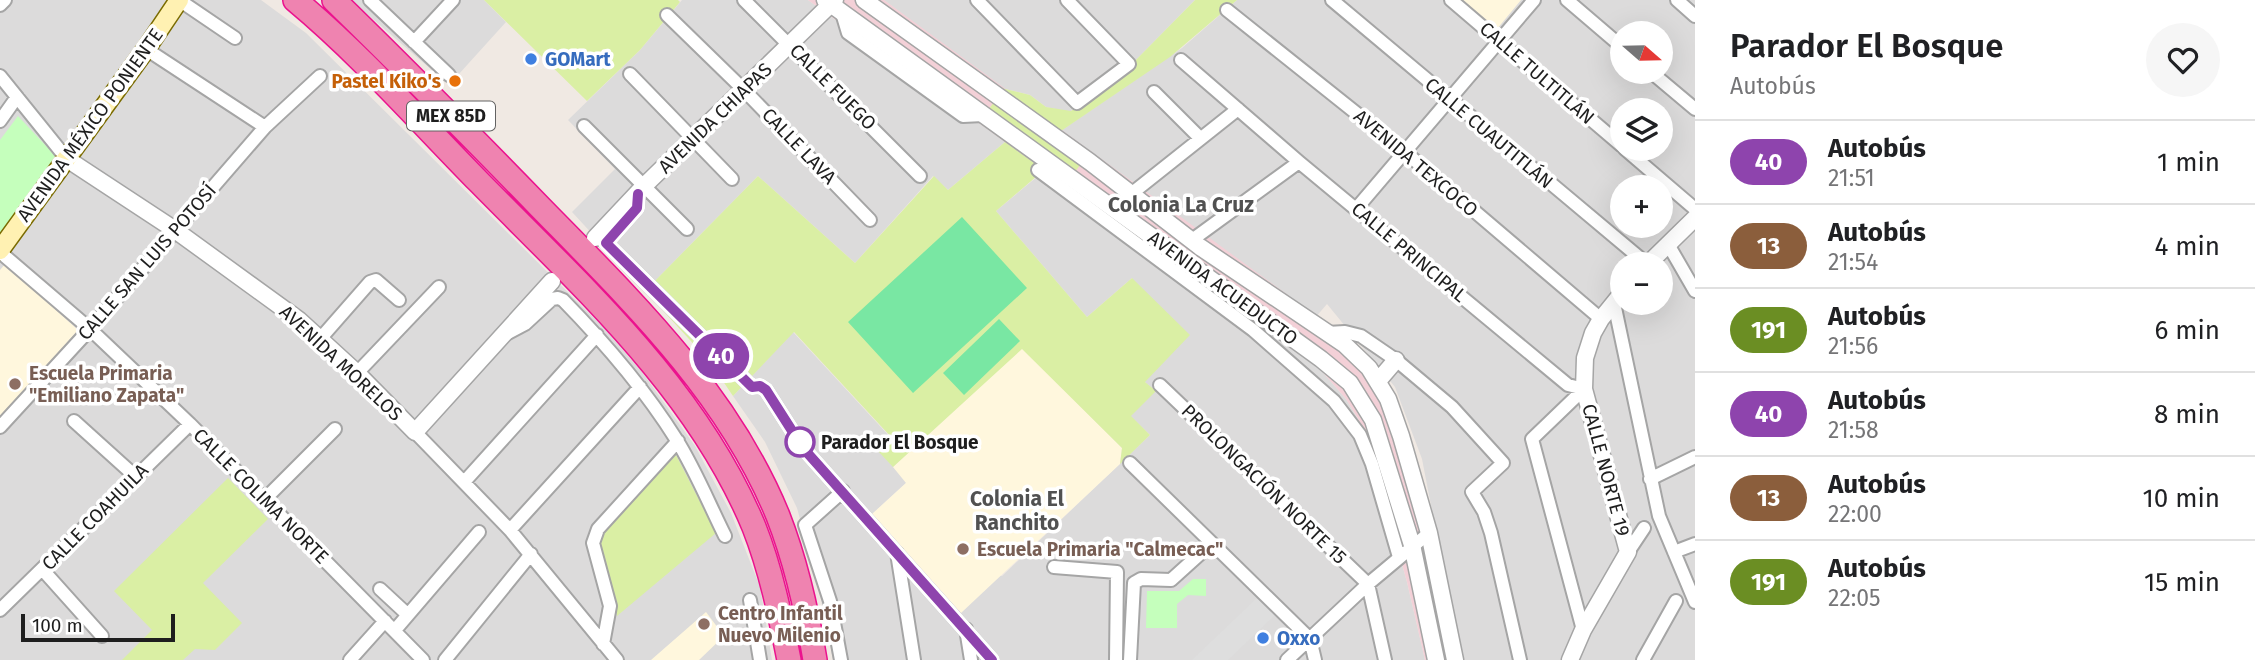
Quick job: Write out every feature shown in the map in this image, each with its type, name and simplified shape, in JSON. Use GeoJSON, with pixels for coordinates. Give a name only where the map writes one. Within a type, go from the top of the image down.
{"type":"FeatureCollection","features":[{"type":"Feature","properties":{"kind":"highway","name":"MEX 85D"},"geometry":{"type":"LineString","coordinates":[[295,0],[365,65],[618,325],[681,399],[709,440],[754,527],[770,575],[789,660]]}},
{"type":"Feature","properties":{"kind":"highway","name":"MEX 85D"},"geometry":{"type":"LineString","coordinates":[[334,0],[404,67],[636,304],[710,396],[758,473],[778,517],[806,609],[815,660]]}},
{"type":"Feature","properties":{"kind":"main road","name":"AVENIDA MÉXICO PONIENTE"},"geometry":{"type":"LineString","coordinates":[[0,251],[179,0]]}},
{"type":"Feature","properties":{"kind":"street"},"geometry":{"type":"LineString","coordinates":[[0,5],[5,0]]}},
{"type":"Feature","properties":{"kind":"street"},"geometry":{"type":"LineString","coordinates":[[179,0],[235,38]]}},
{"type":"Feature","properties":{"kind":"street"},"geometry":{"type":"LineString","coordinates":[[370,0],[449,75]]}},
{"type":"Feature","properties":{"kind":"street"},"geometry":{"type":"LineString","coordinates":[[414,41],[453,0]]}},
{"type":"Feature","properties":{"kind":"street","name":"CALLE FUEGO"},"geometry":{"type":"LineString","coordinates":[[744,0],[920,176]]}},
{"type":"Feature","properties":{"kind":"street","name":"AVENIDA ACUEDUCTO"},"geometry":{"type":"LineString","coordinates":[[864,0],[1090,162],[1192,240],[1344,344],[1369,369],[1388,399],[1401,436],[1429,533],[1455,660]]}},
{"type":"Feature","properties":{"kind":"street"},"geometry":{"type":"LineString","coordinates":[[977,0],[1077,103],[1129,64],[1068,0]]}},
{"type":"Feature","properties":{"kind":"street","name":"CALLE CUAUTITLÁN"},"geometry":{"type":"LineString","coordinates":[[1332,0],[1448,100],[1633,252]]}},
{"type":"Feature","properties":{"kind":"street","name":"CALLE TULTITLÁN"},"geometry":{"type":"LineString","coordinates":[[1451,0],[1610,136]]}},
{"type":"Feature","properties":{"kind":"street"},"geometry":{"type":"LineString","coordinates":[[1356,209],[1534,0]]}},
{"type":"Feature","properties":{"kind":"street"},"geometry":{"type":"LineString","coordinates":[[1566,0],[1610,37]]}},
{"type":"Feature","properties":{"kind":"street"},"geometry":{"type":"LineString","coordinates":[[1677,0],[1695,16]]}},
{"type":"Feature","properties":{"kind":"street","name":"AVENIDA CHIAPAS"},"geometry":{"type":"LineString","coordinates":[[595,238],[833,4]]}},
{"type":"Feature","properties":{"kind":"street","name":"AVENIDA ACUEDUCTO"},"geometry":{"type":"LineString","coordinates":[[833,4],[1350,383],[1373,420],[1412,545],[1436,660]]}},
{"type":"Feature","properties":{"kind":"street","name":"AVENIDA TEXCOCO"},"geometry":{"type":"LineString","coordinates":[[1227,10],[1405,152],[1601,319]]}},
{"type":"Feature","properties":{"kind":"street","name":"CALLE LAVA"},"geometry":{"type":"LineString","coordinates":[[667,15],[870,220]]}},
{"type":"Feature","properties":{"kind":"street"},"geometry":{"type":"LineString","coordinates":[[146,49],[265,127]]}},
{"type":"Feature","properties":{"kind":"street","name":"CALLE PRINCIPAL"},"geometry":{"type":"LineString","coordinates":[[1181,60],[1299,162],[1568,385],[1584,389]]}},
{"type":"Feature","properties":{"kind":"street"},"geometry":{"type":"LineString","coordinates":[[630,74],[732,179]]}},
{"type":"Feature","properties":{"kind":"street","name":"AVENIDA MORELOS"},"geometry":{"type":"LineString","coordinates":[[0,76],[67,159],[175,230],[299,320],[357,373],[510,530],[617,660]]}},
{"type":"Feature","properties":{"kind":"street","name":"CALLE SAN LUIS POTOSÍ"},"geometry":{"type":"LineString","coordinates":[[0,427],[90,330],[265,127],[320,76]]}},
{"type":"Feature","properties":{"kind":"street"},"geometry":{"type":"LineString","coordinates":[[1665,84],[1695,109]]}},
{"type":"Feature","properties":{"kind":"street"},"geometry":{"type":"LineString","coordinates":[[1154,92],[1200,138]]}},
{"type":"Feature","properties":{"kind":"street"},"geometry":{"type":"LineString","coordinates":[[0,121],[16,97]]}},
{"type":"Feature","properties":{"kind":"street"},"geometry":{"type":"LineString","coordinates":[[1131,194],[1238,109]]}},
{"type":"Feature","properties":{"kind":"street"},"geometry":{"type":"LineString","coordinates":[[584,127],[640,191],[687,229]]}},
{"type":"Feature","properties":{"kind":"street","name":"CALLE TULTITLÁN"},"geometry":{"type":"LineString","coordinates":[[1639,161],[1695,209]]}},
{"type":"Feature","properties":{"kind":"street"},"geometry":{"type":"LineString","coordinates":[[1192,240],[1299,162]]}},
{"type":"Feature","properties":{"kind":"street","name":"AVENIDA ACUEDUCTO"},"geometry":{"type":"LineString","coordinates":[[1038,170],[1253,330],[1334,401],[1364,444],[1399,557]]}},
{"type":"Feature","properties":{"kind":"street"},"geometry":{"type":"LineString","coordinates":[[640,191],[637,208],[606,243],[752,387],[760,386],[766,390],[803,448],[992,660]]}},
{"type":"Feature","properties":{"kind":"street"},"geometry":{"type":"LineString","coordinates":[[1662,252],[1695,218]]}},
{"type":"Feature","properties":{"kind":"street"},"geometry":{"type":"LineString","coordinates":[[1669,246],[1695,292]]}},
{"type":"Feature","properties":{"kind":"street","name":"CALLE COLIMA NORTE"},"geometry":{"type":"LineString","coordinates":[[0,251],[90,330],[190,424],[423,660]]}},
{"type":"Feature","properties":{"kind":"street"},"geometry":{"type":"LineString","coordinates":[[415,432],[552,281]]}},
{"type":"Feature","properties":{"kind":"street"},"geometry":{"type":"LineString","coordinates":[[320,339],[370,282],[382,282],[399,300]]}},
{"type":"Feature","properties":{"kind":"street"},"geometry":{"type":"LineString","coordinates":[[357,373],[439,287]]}},
{"type":"Feature","properties":{"kind":"street"},"geometry":{"type":"LineString","coordinates":[[501,335],[514,332],[552,299],[563,300],[597,335],[640,387],[678,441],[725,536]]}},
{"type":"Feature","properties":{"kind":"street"},"geometry":{"type":"LineString","coordinates":[[1583,630],[1532,439],[1584,389],[1586,358],[1593,333],[1610,308]]}},
{"type":"Feature","properties":{"kind":"street"},"geometry":{"type":"LineString","coordinates":[[1621,315],[1659,516],[1695,602]]}},
{"type":"Feature","properties":{"kind":"street"},"geometry":{"type":"LineString","coordinates":[[1328,333],[1345,332],[1361,336],[1396,360],[1452,407],[1503,463],[1472,492],[1484,512],[1491,533],[1520,660]]}},
{"type":"Feature","properties":{"kind":"street"},"geometry":{"type":"LineString","coordinates":[[465,481],[597,335]]}},
{"type":"Feature","properties":{"kind":"street"},"geometry":{"type":"LineString","coordinates":[[1378,382],[1396,360]]}},
{"type":"Feature","properties":{"kind":"street","name":"PROLONGACIÓN NORTE 15"},"geometry":{"type":"LineString","coordinates":[[1160,384],[1368,584]]}},
{"type":"Feature","properties":{"kind":"street"},"geometry":{"type":"LineString","coordinates":[[510,530],[640,387]]}},
{"type":"Feature","properties":{"kind":"street","name":"CALLE NORTE 19"},"geometry":{"type":"LineString","coordinates":[[1584,389],[1628,552]]}},
{"type":"Feature","properties":{"kind":"street"},"geometry":{"type":"LineString","coordinates":[[74,421],[136,477]]}},
{"type":"Feature","properties":{"kind":"street","name":"CALLE COAHUILA"},"geometry":{"type":"LineString","coordinates":[[0,610],[190,424]]}},
{"type":"Feature","properties":{"kind":"street"},"geometry":{"type":"LineString","coordinates":[[264,500],[335,429]]}},
{"type":"Feature","properties":{"kind":"street"},"geometry":{"type":"LineString","coordinates":[[603,643],[610,606],[593,543],[598,529],[678,441]]}},
{"type":"Feature","properties":{"kind":"street"},"geometry":{"type":"LineString","coordinates":[[1650,479],[1695,457]]}},
{"type":"Feature","properties":{"kind":"street"},"geometry":{"type":"LineString","coordinates":[[1130,463],[1310,639],[1315,660]]}},
{"type":"Feature","properties":{"kind":"street"},"geometry":{"type":"LineString","coordinates":[[841,660],[830,601],[805,525],[843,492]]}},
{"type":"Feature","properties":{"kind":"street"},"geometry":{"type":"LineString","coordinates":[[1570,660],[1583,630],[1644,528]]}},
{"type":"Feature","properties":{"kind":"street"},"geometry":{"type":"LineString","coordinates":[[351,660],[390,626],[408,615],[479,532]]}},
{"type":"Feature","properties":{"kind":"street"},"geometry":{"type":"LineString","coordinates":[[1287,660],[1368,584],[1429,533]]}},
{"type":"Feature","properties":{"kind":"street"},"geometry":{"type":"LineString","coordinates":[[1674,552],[1695,544]]}},
{"type":"Feature","properties":{"kind":"street"},"geometry":{"type":"LineString","coordinates":[[897,552],[914,660]]}},
{"type":"Feature","properties":{"kind":"street"},"geometry":{"type":"LineString","coordinates":[[1130,660],[1132,586],[1138,579],[1175,578],[1202,552]]}},
{"type":"Feature","properties":{"kind":"street"},"geometry":{"type":"LineString","coordinates":[[445,660],[531,554]]}},
{"type":"Feature","properties":{"kind":"street"},"geometry":{"type":"LineString","coordinates":[[1054,567],[1114,570],[1118,574],[1116,660]]}},
{"type":"Feature","properties":{"kind":"street"},"geometry":{"type":"LineString","coordinates":[[42,569],[102,636]]}},
{"type":"Feature","properties":{"kind":"street"},"geometry":{"type":"LineString","coordinates":[[1368,584],[1385,660]]}},
{"type":"Feature","properties":{"kind":"street"},"geometry":{"type":"LineString","coordinates":[[1118,586],[1132,586]]}},
{"type":"Feature","properties":{"kind":"street"},"geometry":{"type":"LineString","coordinates":[[380,589],[408,615]]}},
{"type":"Feature","properties":{"kind":"street"},"geometry":{"type":"LineString","coordinates":[[750,600],[760,660]]}},
{"type":"Feature","properties":{"kind":"street"},"geometry":{"type":"LineString","coordinates":[[1643,660],[1676,601]]}},
{"type":"Feature","properties":{"kind":"street"},"geometry":{"type":"LineString","coordinates":[[966,629],[971,660]]}},
{"type":"Feature","properties":{"kind":"shaded area"},"geometry":{"type":"Polygon","coordinates":[[[0,0],[261,0],[306,33],[602,326],[642,372],[695,446],[731,513],[760,587],[772,660],[0,660],[0,0]]]}},
{"type":"Feature","properties":{"kind":"shaded area"},"geometry":{"type":"Polygon","coordinates":[[[351,0],[484,0],[506,22],[449,85],[351,0]]]}},
{"type":"Feature","properties":{"kind":"shaded area"},"geometry":{"type":"Polygon","coordinates":[[[682,0],[808,0],[1005,142],[948,190],[933,176],[855,263],[758,176],[645,291],[572,212],[615,169],[568,120],[640,50],[682,0]]]}},
{"type":"Feature","properties":{"kind":"shaded area"},"geometry":{"type":"Polygon","coordinates":[[[808,0],[884,0],[1341,334],[1375,367],[1460,660],[1425,660],[1407,582],[1363,427],[1346,399],[1320,369],[808,0]]]}},
{"type":"Feature","properties":{"kind":"shaded area"},"geometry":{"type":"Polygon","coordinates":[[[884,0],[1195,0],[1124,72],[1071,111],[1064,111],[1046,107],[1030,95],[1001,88],[884,0]]]}},
{"type":"Feature","properties":{"kind":"shaded area"},"geometry":{"type":"Polygon","coordinates":[[[1237,0],[1695,0],[1695,660],[1461,660],[1422,459],[1395,387],[1327,304],[1290,347],[1320,369],[1346,399],[1363,427],[1407,582],[1425,660],[833,660],[818,585],[797,508],[765,442],[733,396],[793,332],[891,438],[879,451],[907,482],[871,515],[899,545],[1002,576],[1150,435],[1130,416],[1155,391],[1145,382],[1132,278],[1087,317],[996,211],[1044,171],[1024,156],[1182,48],[1237,0]]]}},
{"type":"Feature","properties":{"kind":"shaded area"},"geometry":{"type":"Polygon","coordinates":[[[1461,0],[1521,0],[1497,29],[1461,0]]]}},
{"type":"Feature","properties":{"kind":"shaded area","name":"Escuela Primaria \"Emiliano Zapata\""},"geometry":{"type":"Polygon","coordinates":[[[5,264],[78,330],[0,418],[0,270],[5,264]]]}},
{"type":"Feature","properties":{"kind":"shaded area"},"geometry":{"type":"Polygon","coordinates":[[[1022,348],[1122,448],[1120,464],[961,613],[871,515],[906,483],[893,467],[1022,348]]]}},
{"type":"Feature","properties":{"kind":"shaded area"},"geometry":{"type":"Polygon","coordinates":[[[1258,597],[1275,615],[1228,660],[1192,660],[1258,597]]]}},
{"type":"Feature","properties":{"kind":"shaded area","name":"Centro Infantil Nuevo Milenio"},"geometry":{"type":"Polygon","coordinates":[[[706,612],[724,636],[699,660],[651,660],[706,612]]]}},
{"type":"Feature","properties":{"kind":"green space"},"geometry":{"type":"Polygon","coordinates":[[[484,0],[680,2],[640,50],[587,101],[484,0]]]}},
{"type":"Feature","properties":{"kind":"green space"},"geometry":{"type":"Polygon","coordinates":[[[1195,0],[1237,0],[1170,57],[1061,131],[1001,88],[1030,95],[1046,107],[1071,111],[1124,72],[1195,0]]]}},
{"type":"Feature","properties":{"kind":"green space"},"geometry":{"type":"Polygon","coordinates":[[[994,102],[1080,165],[1075,172],[989,109],[994,102]]]}},
{"type":"Feature","properties":{"kind":"green space"},"geometry":{"type":"Polygon","coordinates":[[[18,116],[60,161],[0,243],[0,140],[18,116]]]}},
{"type":"Feature","properties":{"kind":"green space"},"geometry":{"type":"Polygon","coordinates":[[[1005,142],[1044,170],[996,211],[1087,317],[1132,278],[1190,335],[1145,382],[1156,391],[1131,416],[1150,435],[1120,464],[1122,448],[1022,349],[893,467],[878,451],[891,437],[794,332],[733,396],[710,362],[645,291],[758,176],[855,263],[934,176],[948,190],[1005,142]]]}},
{"type":"Feature","properties":{"kind":"green space"},"geometry":{"type":"Polygon","coordinates":[[[962,217],[1027,288],[913,393],[848,322],[962,217]]]}},
{"type":"Feature","properties":{"kind":"green space"},"geometry":{"type":"Polygon","coordinates":[[[999,319],[1020,341],[964,395],[943,373],[999,319]]]}},
{"type":"Feature","properties":{"kind":"green space"},"geometry":{"type":"Polygon","coordinates":[[[676,455],[716,533],[617,616],[600,543],[604,531],[676,455]]]}},
{"type":"Feature","properties":{"kind":"green space"},"geometry":{"type":"Polygon","coordinates":[[[228,478],[268,519],[203,583],[242,623],[215,650],[195,649],[183,660],[122,660],[152,630],[114,591],[228,478]]]}},
{"type":"Feature","properties":{"kind":"green space"},"geometry":{"type":"Polygon","coordinates":[[[1193,579],[1206,579],[1206,596],[1188,595],[1177,604],[1177,628],[1146,628],[1147,591],[1179,591],[1193,579]]]}},
{"type":"Feature","properties":{"kind":"bus line","name":"40"},"geometry":{"type":"LineString","coordinates":[[638,194],[637,208],[606,243],[752,387],[760,386],[766,390],[803,448],[992,660]]}},
{"type":"Feature","properties":{"kind":"place","name":"GOMart"},"geometry":{"type":"Point","coordinates":[531,59]}},
{"type":"Feature","properties":{"kind":"place","name":"Pastel Kiko's"},"geometry":{"type":"Point","coordinates":[455,81]}},
{"type":"Feature","properties":{"kind":"place","name":"Escuela Primaria \"Emiliano Zapata\""},"geometry":{"type":"Point","coordinates":[15,384]}},
{"type":"Feature","properties":{"kind":"place","name":"Parador El Bosque"},"geometry":{"type":"Point","coordinates":[800,442]}},
{"type":"Feature","properties":{"kind":"place","name":"Escuela Primaria \"Calmecac\""},"geometry":{"type":"Point","coordinates":[963,549]}},
{"type":"Feature","properties":{"kind":"place","name":"Centro Infantil Nuevo Milenio"},"geometry":{"type":"Point","coordinates":[704,624]}},
{"type":"Feature","properties":{"kind":"place","name":"Oxxo"},"geometry":{"type":"Point","coordinates":[1263,638]}},
{"type":"Feature","properties":{"kind":"district","name":"Colonia La Cruz"},"geometry":{"type":"Point","coordinates":[1181,205]}},
{"type":"Feature","properties":{"kind":"district","name":"Colonia El Ranchito"},"geometry":{"type":"Point","coordinates":[1017,511]}}]}
